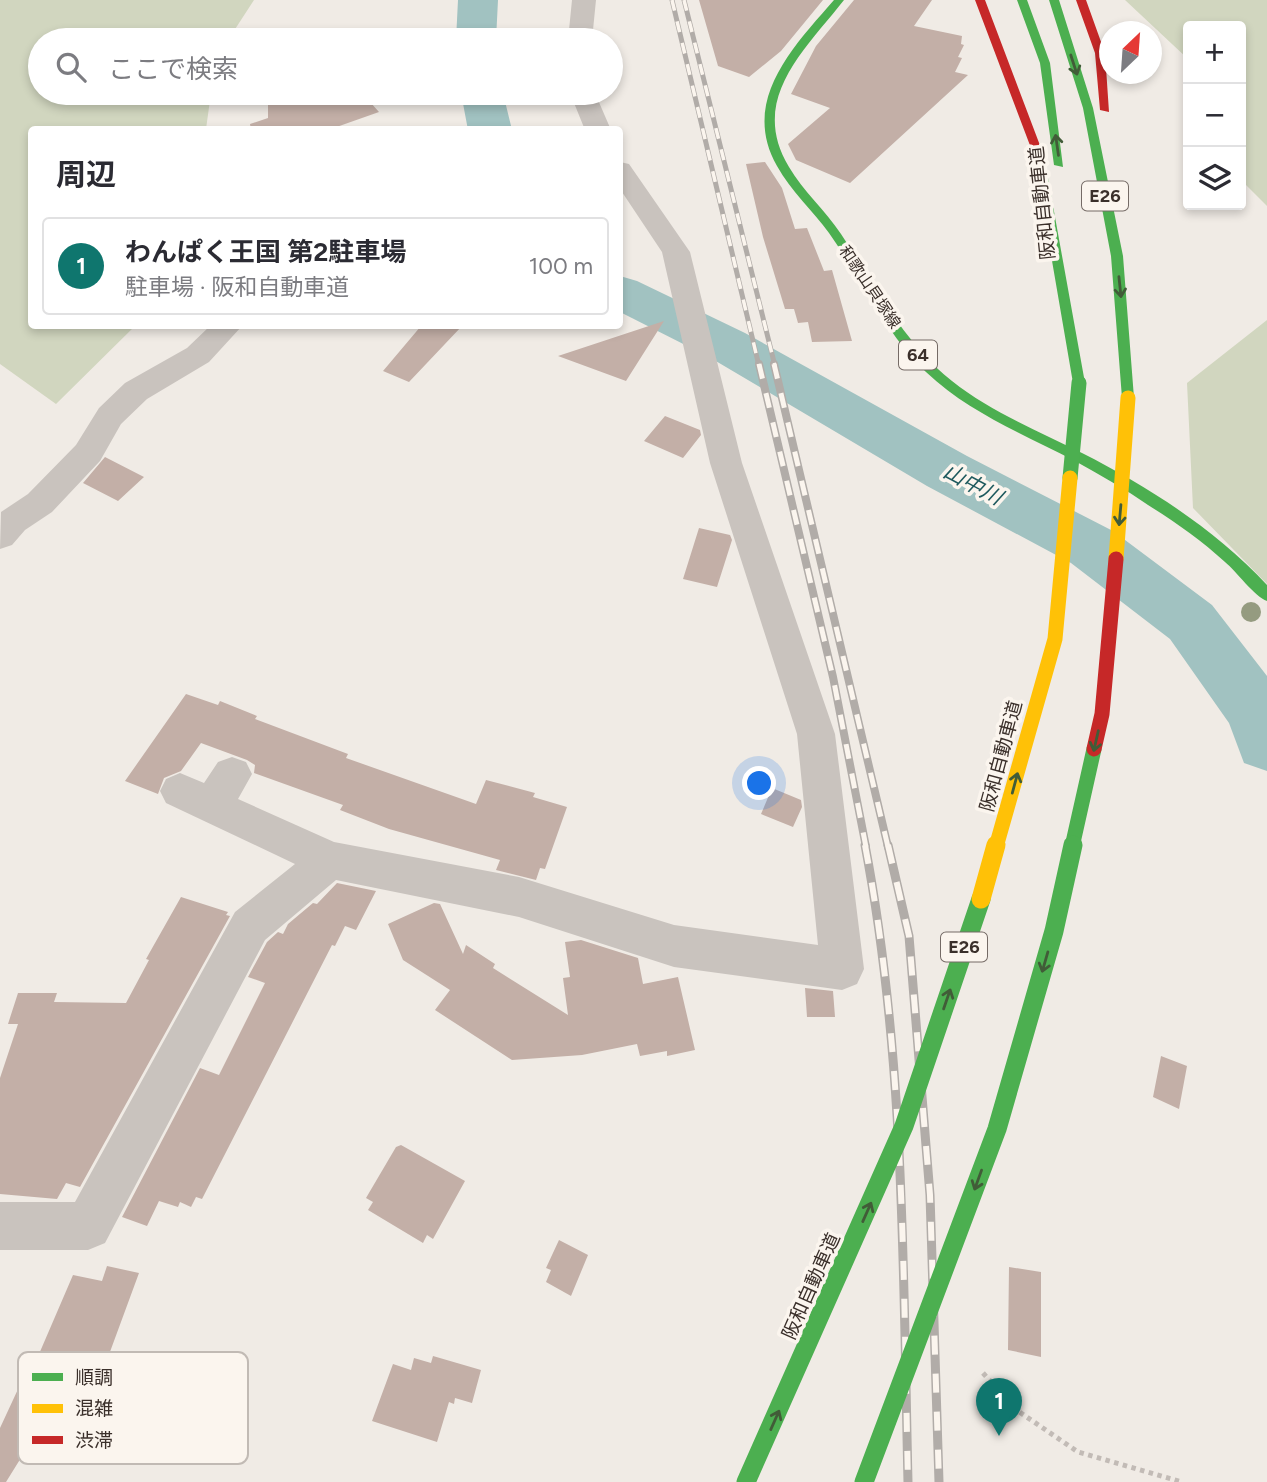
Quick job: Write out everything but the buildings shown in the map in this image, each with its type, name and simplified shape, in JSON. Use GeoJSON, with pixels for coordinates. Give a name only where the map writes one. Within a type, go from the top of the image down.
{"type":"FeatureCollection","features":[{"type":"Feature","properties":{"kind":"main road","name":"和歌山貝塚線"},"geometry":{"type":"LineString","coordinates":[[839,0],[779,73],[767,106],[766,123],[777,155],[834,234],[881,307],[910,346],[946,383],[1009,424],[1099,468],[1190,528],[1267,595]]}},
{"type":"Feature","properties":{"kind":"main road"},"geometry":{"type":"LineString","coordinates":[[979,0],[1039,155],[1079,383]]}},
{"type":"Feature","properties":{"kind":"main road","name":"阪和自動車道"},"geometry":{"type":"LineString","coordinates":[[1022,0],[1045,63],[1061,178]]}},
{"type":"Feature","properties":{"kind":"main road","name":"E26"},"geometry":{"type":"LineString","coordinates":[[864,1482],[997,1129],[1054,932],[1102,714],[1128,398],[1116,256],[1088,108],[1054,0]]}},
{"type":"Feature","properties":{"kind":"main road"},"geometry":{"type":"LineString","coordinates":[[1081,0],[1100,53],[1116,256]]}},
{"type":"Feature","properties":{"kind":"main road","name":"阪和自動車道"},"geometry":{"type":"LineString","coordinates":[[746,1482],[904,1126],[996,854],[1055,639],[1079,383],[1065,204]]}},
{"type":"Feature","properties":{"kind":"street"},"geometry":{"type":"LineString","coordinates":[[581,28],[584,0]]}},
{"type":"Feature","properties":{"kind":"street"},"geometry":{"type":"LineString","coordinates":[[588,105],[595,126]]}},
{"type":"Feature","properties":{"kind":"street"},"geometry":{"type":"LineString","coordinates":[[208,790],[330,860],[519,897],[674,946],[842,969],[816,734],[726,463],[676,252],[623,174]]}},
{"type":"Feature","properties":{"kind":"street"},"geometry":{"type":"LineString","coordinates":[[0,536],[13,521],[40,503],[88,453],[110,416],[136,391],[198,355],[224,329]]}},
{"type":"Feature","properties":{"kind":"street"},"geometry":{"type":"LineString","coordinates":[[0,1226],[88,1226],[250,926],[330,860]]}},
{"type":"Feature","properties":{"kind":"path"},"geometry":{"type":"LineString","coordinates":[[983,1373],[1015,1409],[1078,1452],[1182,1482]]}},
{"type":"Feature","properties":{"kind":"green space"},"geometry":{"type":"Polygon","coordinates":[[[0,0],[254,0],[236,28],[28,28],[28,105],[209,105],[206,126],[28,126],[28,329],[132,329],[56,404],[0,364],[0,0]]]}},
{"type":"Feature","properties":{"kind":"green space"},"geometry":{"type":"Polygon","coordinates":[[[1125,0],[1267,0],[1267,206],[1246,185],[1246,21],[1183,21],[1183,54],[1162,35],[1162,21],[1147,21],[1125,0]]]}},
{"type":"Feature","properties":{"kind":"green space"},"geometry":{"type":"Polygon","coordinates":[[[1267,320],[1267,584],[1193,508],[1187,383],[1267,320]]]}},
{"type":"Feature","properties":{"kind":"waterway","name":"山中川"},"geometry":{"type":"LineString","coordinates":[[477,28],[478,0]]}},
{"type":"Feature","properties":{"kind":"waterway","name":"山中川"},"geometry":{"type":"LineString","coordinates":[[485,105],[489,126]]}},
{"type":"Feature","properties":{"kind":"waterway","name":"山中川"},"geometry":{"type":"LineString","coordinates":[[623,293],[727,345],[947,471],[1092,547],[1191,622],[1258,713],[1267,743]]}},
{"type":"Feature","properties":{"kind":"railway"},"geometry":{"type":"LineString","coordinates":[[672,0],[759,366]]}},
{"type":"Feature","properties":{"kind":"railway"},"geometry":{"type":"LineString","coordinates":[[684,0],[775,366]]}},
{"type":"Feature","properties":{"kind":"railway"},"geometry":{"type":"LineString","coordinates":[[759,364],[833,677],[866,847]]}},
{"type":"Feature","properties":{"kind":"railway"},"geometry":{"type":"LineString","coordinates":[[774,364],[888,847]]}},
{"type":"Feature","properties":{"kind":"railway"},"geometry":{"type":"LineString","coordinates":[[865,845],[888,1003],[895,1083],[903,1243],[908,1482]]}},
{"type":"Feature","properties":{"kind":"railway"},"geometry":{"type":"LineString","coordinates":[[888,845],[909,936],[930,1195],[939,1482]]}},
{"type":"Feature","properties":{"kind":"traffic: fast"},"geometry":{"type":"LineString","coordinates":[[839,0],[808,36],[781,76],[772,97],[769,119],[772,141],[782,165],[834,232],[898,332],[929,368],[962,395],[1103,471],[1180,519],[1228,556],[1267,595]]}},
{"type":"Feature","properties":{"kind":"traffic: fast"},"geometry":{"type":"LineString","coordinates":[[1022,0],[1045,63],[1059,165]]}},
{"type":"Feature","properties":{"kind":"traffic: fast"},"geometry":{"type":"LineString","coordinates":[[1054,0],[1088,108],[1117,256],[1128,398]]}},
{"type":"Feature","properties":{"kind":"traffic: fast"},"geometry":{"type":"LineString","coordinates":[[1039,156],[1079,383]]}},
{"type":"Feature","properties":{"kind":"traffic: fast"},"geometry":{"type":"LineString","coordinates":[[1070,478],[1079,383]]}},
{"type":"Feature","properties":{"kind":"traffic: fast"},"geometry":{"type":"LineString","coordinates":[[864,1482],[997,1129],[1054,931],[1094,749]]}},
{"type":"Feature","properties":{"kind":"traffic: fast"},"geometry":{"type":"LineString","coordinates":[[746,1482],[904,1126],[981,899]]}},
{"type":"Feature","properties":{"kind":"traffic: jam"},"geometry":{"type":"LineString","coordinates":[[980,0],[1039,156]]}},
{"type":"Feature","properties":{"kind":"traffic: jam"},"geometry":{"type":"LineString","coordinates":[[1081,0],[1100,53],[1105,110]]}},
{"type":"Feature","properties":{"kind":"traffic: jam"},"geometry":{"type":"LineString","coordinates":[[1094,749],[1102,714],[1116,559]]}},
{"type":"Feature","properties":{"kind":"traffic: slow"},"geometry":{"type":"LineString","coordinates":[[1116,559],[1128,398]]}},
{"type":"Feature","properties":{"kind":"traffic: slow"},"geometry":{"type":"LineString","coordinates":[[981,899],[1055,639],[1070,478]]}},
{"type":"Feature","properties":{"kind":"place","name":"わんぱく王国 第2駐車場"},"geometry":{"type":"Point","coordinates":[999,1436]}}]}
